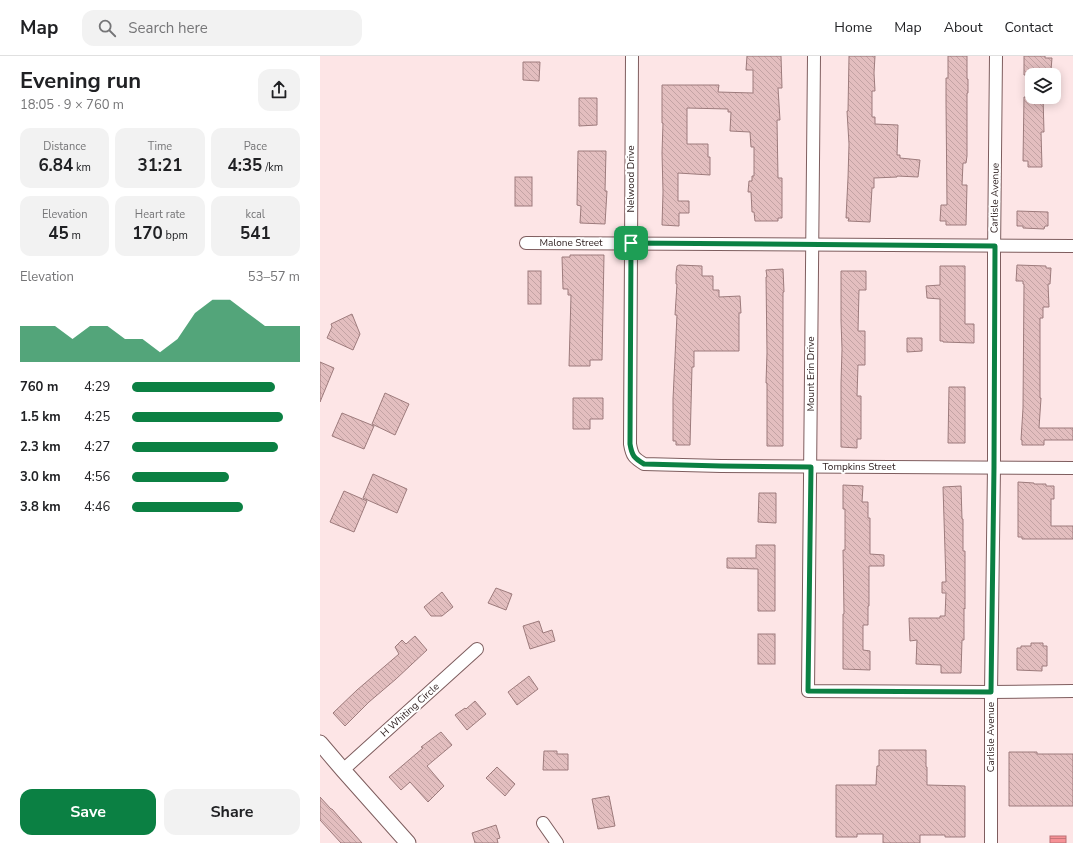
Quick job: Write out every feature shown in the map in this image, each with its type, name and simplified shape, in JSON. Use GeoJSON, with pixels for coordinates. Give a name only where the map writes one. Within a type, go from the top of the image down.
{"type":"FeatureCollection","features":[{"type":"Feature","properties":{"kind":"street","name":"Nelwood Drive"},"geometry":{"type":"LineString","coordinates":[[632,56],[630,444],[631,453],[636,459],[644,464]]}},
{"type":"Feature","properties":{"kind":"street","name":"Mount Erin Drive"},"geometry":{"type":"LineString","coordinates":[[814,56],[808,691],[991,692]]}},
{"type":"Feature","properties":{"kind":"street","name":"Carlisle Avenue"},"geometry":{"type":"LineString","coordinates":[[991,843],[996,56]]}},
{"type":"Feature","properties":{"kind":"street","name":"Malone Street"},"geometry":{"type":"LineString","coordinates":[[526,243],[1073,246]]}},
{"type":"Feature","properties":{"kind":"street","name":"Tompkins Street"},"geometry":{"type":"LineString","coordinates":[[644,464],[811,467],[1073,468]]}},
{"type":"Feature","properties":{"kind":"street","name":"H Whiting Circle"},"geometry":{"type":"LineString","coordinates":[[343,770],[478,649]]}},
{"type":"Feature","properties":{"kind":"street"},"geometry":{"type":"LineString","coordinates":[[991,692],[1073,691]]}},
{"type":"Feature","properties":{"kind":"street"},"geometry":{"type":"LineString","coordinates":[[320,743],[408,843]]}},
{"type":"Feature","properties":{"kind":"street"},"geometry":{"type":"LineString","coordinates":[[543,823],[557,843]]}},
{"type":"Feature","properties":{"kind":"shaded area"},"geometry":{"type":"Polygon","coordinates":[[[1050,836],[1066,836],[1066,843],[1050,843],[1050,836]]]}},
{"type":"Feature","properties":{"kind":"building"},"geometry":{"type":"Polygon","coordinates":[[[747,56],[781,56],[782,88],[778,88],[780,120],[777,120],[778,178],[782,178],[782,218],[778,218],[778,221],[755,221],[754,212],[752,212],[751,192],[748,192],[749,181],[752,181],[752,176],[754,176],[754,147],[751,147],[750,132],[730,131],[731,112],[728,112],[728,109],[687,108],[687,144],[708,144],[710,175],[678,173],[678,201],[689,201],[689,213],[679,213],[679,226],[662,225],[662,85],[719,85],[718,92],[753,93],[753,70],[746,70],[747,56]]]}},
{"type":"Feature","properties":{"kind":"building"},"geometry":{"type":"Polygon","coordinates":[[[849,56],[875,56],[875,91],[872,91],[872,117],[875,117],[875,124],[898,125],[897,155],[900,155],[900,158],[920,160],[918,177],[897,176],[874,178],[870,222],[848,221],[849,218],[846,218],[849,144],[847,111],[849,56]]]}},
{"type":"Feature","properties":{"kind":"building"},"geometry":{"type":"Polygon","coordinates":[[[948,56],[967,56],[967,156],[966,163],[963,163],[962,185],[967,185],[966,225],[946,225],[946,221],[940,221],[941,205],[947,205],[946,78],[948,78],[948,56]]]}},
{"type":"Feature","properties":{"kind":"building"},"geometry":{"type":"Polygon","coordinates":[[[1024,56],[1045,56],[1045,58],[1052,58],[1051,68],[1025,68],[1024,75],[1024,56]]]}},
{"type":"Feature","properties":{"kind":"building"},"geometry":{"type":"Polygon","coordinates":[[[523,62],[540,62],[539,81],[523,80],[523,62]]]}},
{"type":"Feature","properties":{"kind":"building"},"geometry":{"type":"Polygon","coordinates":[[[1025,97],[1025,104],[1043,104],[1044,132],[1041,132],[1042,167],[1028,167],[1028,161],[1023,161],[1025,97]]]}},
{"type":"Feature","properties":{"kind":"building"},"geometry":{"type":"Polygon","coordinates":[[[579,98],[597,98],[597,125],[579,126],[579,98]]]}},
{"type":"Feature","properties":{"kind":"building"},"geometry":{"type":"Polygon","coordinates":[[[578,151],[606,151],[605,191],[607,191],[605,224],[580,223],[581,206],[577,205],[578,151]]]}},
{"type":"Feature","properties":{"kind":"building"},"geometry":{"type":"Polygon","coordinates":[[[515,177],[532,177],[532,206],[515,206],[515,177]]]}},
{"type":"Feature","properties":{"kind":"building"},"geometry":{"type":"Polygon","coordinates":[[[1017,211],[1048,212],[1048,226],[1045,226],[1044,229],[1023,228],[1023,226],[1017,226],[1017,211]]]}},
{"type":"Feature","properties":{"kind":"building"},"geometry":{"type":"Polygon","coordinates":[[[570,255],[604,255],[602,360],[590,360],[590,366],[569,366],[571,295],[568,295],[568,289],[563,289],[562,257],[570,257],[570,255]]]}},
{"type":"Feature","properties":{"kind":"building"},"geometry":{"type":"Polygon","coordinates":[[[1017,265],[1046,266],[1046,268],[1051,268],[1050,284],[1048,284],[1049,307],[1043,307],[1043,318],[1040,318],[1041,398],[1039,428],[1073,428],[1073,440],[1044,440],[1044,445],[1022,445],[1024,284],[1023,281],[1016,281],[1017,265]]]}},
{"type":"Feature","properties":{"kind":"building"},"geometry":{"type":"Polygon","coordinates":[[[677,266],[702,266],[702,276],[713,276],[713,290],[719,290],[719,297],[740,296],[741,313],[739,313],[739,351],[694,351],[694,367],[692,367],[690,445],[676,445],[676,441],[673,441],[673,399],[677,315],[675,315],[677,284],[676,273],[677,266]]]}},
{"type":"Feature","properties":{"kind":"building"},"geometry":{"type":"Polygon","coordinates":[[[940,266],[965,266],[965,324],[974,324],[974,343],[940,341],[940,299],[927,298],[926,286],[940,285],[940,266]]]}},
{"type":"Feature","properties":{"kind":"building"},"geometry":{"type":"Polygon","coordinates":[[[783,269],[783,446],[767,446],[766,270],[783,269]]]}},
{"type":"Feature","properties":{"kind":"building"},"geometry":{"type":"Polygon","coordinates":[[[528,271],[541,271],[541,304],[528,304],[528,271]]]}},
{"type":"Feature","properties":{"kind":"building"},"geometry":{"type":"Polygon","coordinates":[[[841,271],[866,271],[866,290],[859,290],[858,331],[865,331],[865,365],[858,365],[857,396],[861,396],[861,439],[857,439],[857,448],[841,447],[841,271]]]}},
{"type":"Feature","properties":{"kind":"building"},"geometry":{"type":"Polygon","coordinates":[[[352,314],[360,334],[353,350],[327,338],[332,327],[331,324],[352,314]]]}},
{"type":"Feature","properties":{"kind":"building"},"geometry":{"type":"Polygon","coordinates":[[[907,338],[922,338],[922,351],[907,352],[907,338]]]}},
{"type":"Feature","properties":{"kind":"building"},"geometry":{"type":"Polygon","coordinates":[[[320,362],[334,368],[320,402],[320,362]]]}},
{"type":"Feature","properties":{"kind":"building"},"geometry":{"type":"Polygon","coordinates":[[[949,387],[965,387],[965,443],[948,443],[949,387]]]}},
{"type":"Feature","properties":{"kind":"building"},"geometry":{"type":"Polygon","coordinates":[[[385,393],[409,404],[395,435],[372,424],[385,393]]]}},
{"type":"Feature","properties":{"kind":"building"},"geometry":{"type":"Polygon","coordinates":[[[573,398],[603,398],[603,419],[590,419],[590,429],[573,429],[573,398]]]}},
{"type":"Feature","properties":{"kind":"building"},"geometry":{"type":"Polygon","coordinates":[[[342,413],[374,426],[364,449],[332,436],[342,413]]]}},
{"type":"Feature","properties":{"kind":"building"},"geometry":{"type":"Polygon","coordinates":[[[373,474],[407,489],[397,513],[363,498],[373,474]]]}},
{"type":"Feature","properties":{"kind":"building"},"geometry":{"type":"Polygon","coordinates":[[[1018,482],[1054,486],[1054,499],[1051,499],[1051,526],[1073,526],[1073,539],[1022,539],[1022,537],[1018,537],[1018,482]]]}},
{"type":"Feature","properties":{"kind":"building"},"geometry":{"type":"Polygon","coordinates":[[[843,485],[863,486],[862,502],[868,502],[868,518],[870,518],[870,554],[884,555],[884,566],[869,566],[868,625],[863,625],[863,650],[870,651],[870,670],[843,669],[843,550],[845,550],[845,509],[843,509],[843,485]]]}},
{"type":"Feature","properties":{"kind":"building"},"geometry":{"type":"Polygon","coordinates":[[[961,486],[963,551],[965,551],[965,609],[964,608],[964,640],[962,640],[961,673],[941,673],[941,665],[916,664],[917,640],[910,641],[909,618],[940,618],[940,616],[945,616],[946,593],[942,593],[942,582],[946,582],[943,487],[961,486]]]}},
{"type":"Feature","properties":{"kind":"building"},"geometry":{"type":"Polygon","coordinates":[[[344,491],[367,501],[354,532],[330,522],[344,491]]]}},
{"type":"Feature","properties":{"kind":"building"},"geometry":{"type":"Polygon","coordinates":[[[759,493],[776,493],[776,523],[758,522],[759,493]]]}},
{"type":"Feature","properties":{"kind":"building"},"geometry":{"type":"Polygon","coordinates":[[[756,545],[775,545],[775,611],[758,611],[758,569],[727,568],[727,558],[756,558],[756,545]]]}},
{"type":"Feature","properties":{"kind":"building"},"geometry":{"type":"Polygon","coordinates":[[[496,588],[512,594],[506,610],[488,603],[496,588]]]}},
{"type":"Feature","properties":{"kind":"building"},"geometry":{"type":"Polygon","coordinates":[[[442,592],[453,607],[442,616],[431,616],[424,607],[442,592]]]}},
{"type":"Feature","properties":{"kind":"building"},"geometry":{"type":"Polygon","coordinates":[[[539,621],[543,633],[552,630],[555,641],[530,649],[523,626],[539,621]]]}},
{"type":"Feature","properties":{"kind":"building"},"geometry":{"type":"Polygon","coordinates":[[[758,634],[775,634],[775,664],[758,664],[758,634]]]}},
{"type":"Feature","properties":{"kind":"building"},"geometry":{"type":"Polygon","coordinates":[[[415,636],[427,650],[369,702],[345,726],[333,713],[399,654],[395,647],[402,640],[406,644],[415,636]]]}},
{"type":"Feature","properties":{"kind":"building"},"geometry":{"type":"Polygon","coordinates":[[[1031,643],[1043,643],[1043,646],[1047,646],[1047,666],[1042,666],[1042,671],[1017,670],[1017,648],[1021,648],[1021,646],[1031,646],[1031,643]]]}},
{"type":"Feature","properties":{"kind":"building"},"geometry":{"type":"Polygon","coordinates":[[[529,676],[538,689],[517,705],[508,692],[529,676]]]}},
{"type":"Feature","properties":{"kind":"building"},"geometry":{"type":"Polygon","coordinates":[[[475,701],[486,714],[467,730],[455,715],[465,708],[466,709],[475,701]]]}},
{"type":"Feature","properties":{"kind":"building"},"geometry":{"type":"Polygon","coordinates":[[[441,732],[452,745],[427,766],[444,786],[428,802],[410,782],[401,790],[389,777],[423,748],[421,747],[441,732]]]}},
{"type":"Feature","properties":{"kind":"building"},"geometry":{"type":"Polygon","coordinates":[[[879,750],[926,750],[927,785],[965,786],[965,837],[920,835],[920,843],[883,843],[883,834],[857,834],[857,837],[836,837],[836,785],[876,785],[877,766],[879,766],[879,750]]]}},
{"type":"Feature","properties":{"kind":"building"},"geometry":{"type":"Polygon","coordinates":[[[544,751],[557,751],[557,754],[568,754],[568,770],[543,770],[544,751]]]}},
{"type":"Feature","properties":{"kind":"building"},"geometry":{"type":"Polygon","coordinates":[[[1009,752],[1073,754],[1073,806],[1009,806],[1009,752]]]}},
{"type":"Feature","properties":{"kind":"building"},"geometry":{"type":"Polygon","coordinates":[[[497,767],[515,784],[505,796],[486,778],[497,767]]]}},
{"type":"Feature","properties":{"kind":"building"},"geometry":{"type":"Polygon","coordinates":[[[609,796],[615,826],[598,829],[592,799],[609,796]]]}},
{"type":"Feature","properties":{"kind":"building"},"geometry":{"type":"Polygon","coordinates":[[[320,797],[362,843],[341,843],[320,820],[320,797]]]}},
{"type":"Feature","properties":{"kind":"building"},"geometry":{"type":"Polygon","coordinates":[[[496,825],[500,838],[497,839],[498,843],[475,843],[472,833],[496,825]]]}},
{"type":"Feature","properties":{"kind":"route"},"geometry":{"type":"LineString","coordinates":[[631,243],[995,246],[991,692],[808,691],[811,467],[644,464],[636,459],[631,453],[631,243]]}}]}
